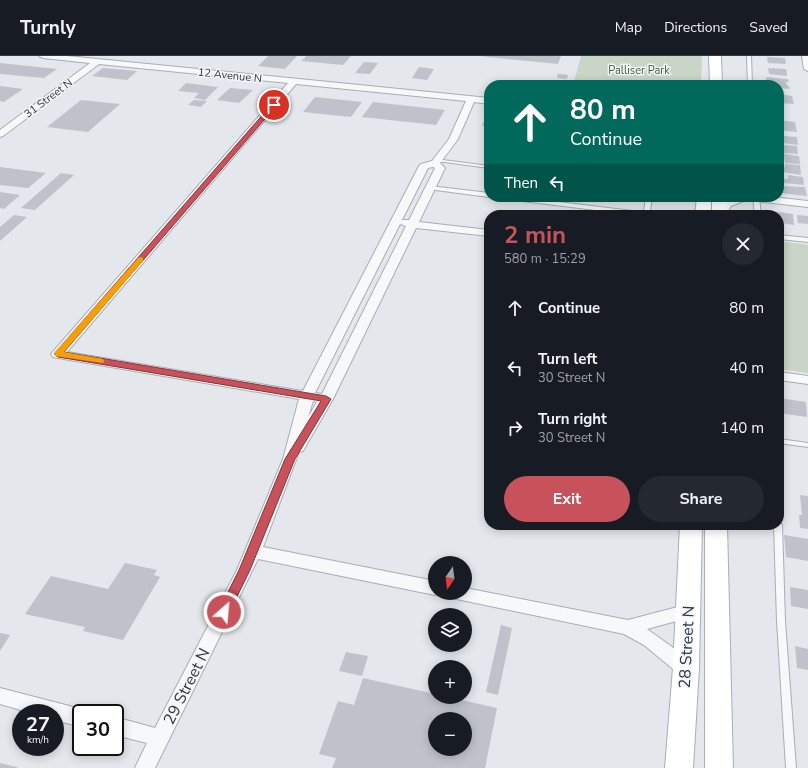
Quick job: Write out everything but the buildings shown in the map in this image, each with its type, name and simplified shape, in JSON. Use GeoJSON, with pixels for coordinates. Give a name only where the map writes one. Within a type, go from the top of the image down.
{"type":"FeatureCollection","features":[{"type":"Feature","properties":{"kind":"main road"},"geometry":{"type":"LineString","coordinates":[[714,80],[716,56]]}},
{"type":"Feature","properties":{"kind":"main road"},"geometry":{"type":"LineString","coordinates":[[715,72],[716,80]]}},
{"type":"Feature","properties":{"kind":"main road","name":"28 Street N"},"geometry":{"type":"LineString","coordinates":[[678,768],[686,668],[691,530]]}},
{"type":"Feature","properties":{"kind":"main road","name":"28 Street N"},"geometry":{"type":"LineString","coordinates":[[716,530],[718,768]]}},
{"type":"Feature","properties":{"kind":"street","name":"12 Avenue N"},"geometry":{"type":"LineString","coordinates":[[43,56],[484,101]]}},
{"type":"Feature","properties":{"kind":"street"},"geometry":{"type":"LineString","coordinates":[[806,56],[808,69]]}},
{"type":"Feature","properties":{"kind":"street","name":"31 Street N"},"geometry":{"type":"LineString","coordinates":[[0,134],[97,62]]}},
{"type":"Feature","properties":{"kind":"street"},"geometry":{"type":"LineString","coordinates":[[294,81],[58,354],[326,399]]}},
{"type":"Feature","properties":{"kind":"street"},"geometry":{"type":"LineString","coordinates":[[290,459],[306,396],[424,166],[436,162],[453,139],[471,100]]}},
{"type":"Feature","properties":{"kind":"street"},"geometry":{"type":"LineString","coordinates":[[290,459],[326,399],[440,168],[436,162]]}},
{"type":"Feature","properties":{"kind":"street"},"geometry":{"type":"LineString","coordinates":[[784,201],[808,204]]}},
{"type":"Feature","properties":{"kind":"street"},"geometry":{"type":"LineString","coordinates":[[723,210],[727,204],[734,202]]}},
{"type":"Feature","properties":{"kind":"street"},"geometry":{"type":"LineString","coordinates":[[396,222],[484,232]]}},
{"type":"Feature","properties":{"kind":"street"},"geometry":{"type":"LineString","coordinates":[[784,377],[808,380]]}},
{"type":"Feature","properties":{"kind":"street","name":"29 Street N"},"geometry":{"type":"LineString","coordinates":[[145,768],[245,570],[290,459]]}},
{"type":"Feature","properties":{"kind":"street"},"geometry":{"type":"LineString","coordinates":[[252,551],[428,587]]}},
{"type":"Feature","properties":{"kind":"street"},"geometry":{"type":"LineString","coordinates":[[472,596],[628,627],[650,640],[686,668]]}},
{"type":"Feature","properties":{"kind":"street"},"geometry":{"type":"LineString","coordinates":[[628,627],[689,611]]}},
{"type":"Feature","properties":{"kind":"street"},"geometry":{"type":"LineString","coordinates":[[0,696],[72,716]]}},
{"type":"Feature","properties":{"kind":"street"},"geometry":{"type":"LineString","coordinates":[[124,728],[160,738]]}},
{"type":"Feature","properties":{"kind":"lane"},"geometry":{"type":"LineString","coordinates":[[748,56],[750,80]]}},
{"type":"Feature","properties":{"kind":"lane"},"geometry":{"type":"LineString","coordinates":[[436,162],[484,167]]}},
{"type":"Feature","properties":{"kind":"lane"},"geometry":{"type":"LineString","coordinates":[[430,188],[484,194]]}},
{"type":"Feature","properties":{"kind":"lane"},"geometry":{"type":"LineString","coordinates":[[542,202],[602,210]]}},
{"type":"Feature","properties":{"kind":"lane"},"geometry":{"type":"LineString","coordinates":[[784,238],[808,240]]}},
{"type":"Feature","properties":{"kind":"lane"},"geometry":{"type":"LineString","coordinates":[[784,442],[808,445]]}},
{"type":"Feature","properties":{"kind":"lane"},"geometry":{"type":"LineString","coordinates":[[778,530],[781,621],[791,768]]}},
{"type":"Feature","properties":{"kind":"green space","name":"Palliser Park"},"geometry":{"type":"Polygon","coordinates":[[[581,56],[702,56],[701,80],[574,80],[581,56]]]}},
{"type":"Feature","properties":{"kind":"green space"},"geometry":{"type":"Polygon","coordinates":[[[784,242],[808,245],[808,373],[784,370],[784,242]]]}},
{"type":"Feature","properties":{"kind":"slow traffic"},"geometry":{"type":"LineString","coordinates":[[100,361],[58,354],[140,259]]}},
{"type":"Feature","properties":{"kind":"route"},"geometry":{"type":"LineString","coordinates":[[224,612],[245,570],[290,459],[326,399],[58,354],[274,105]]}}]}
